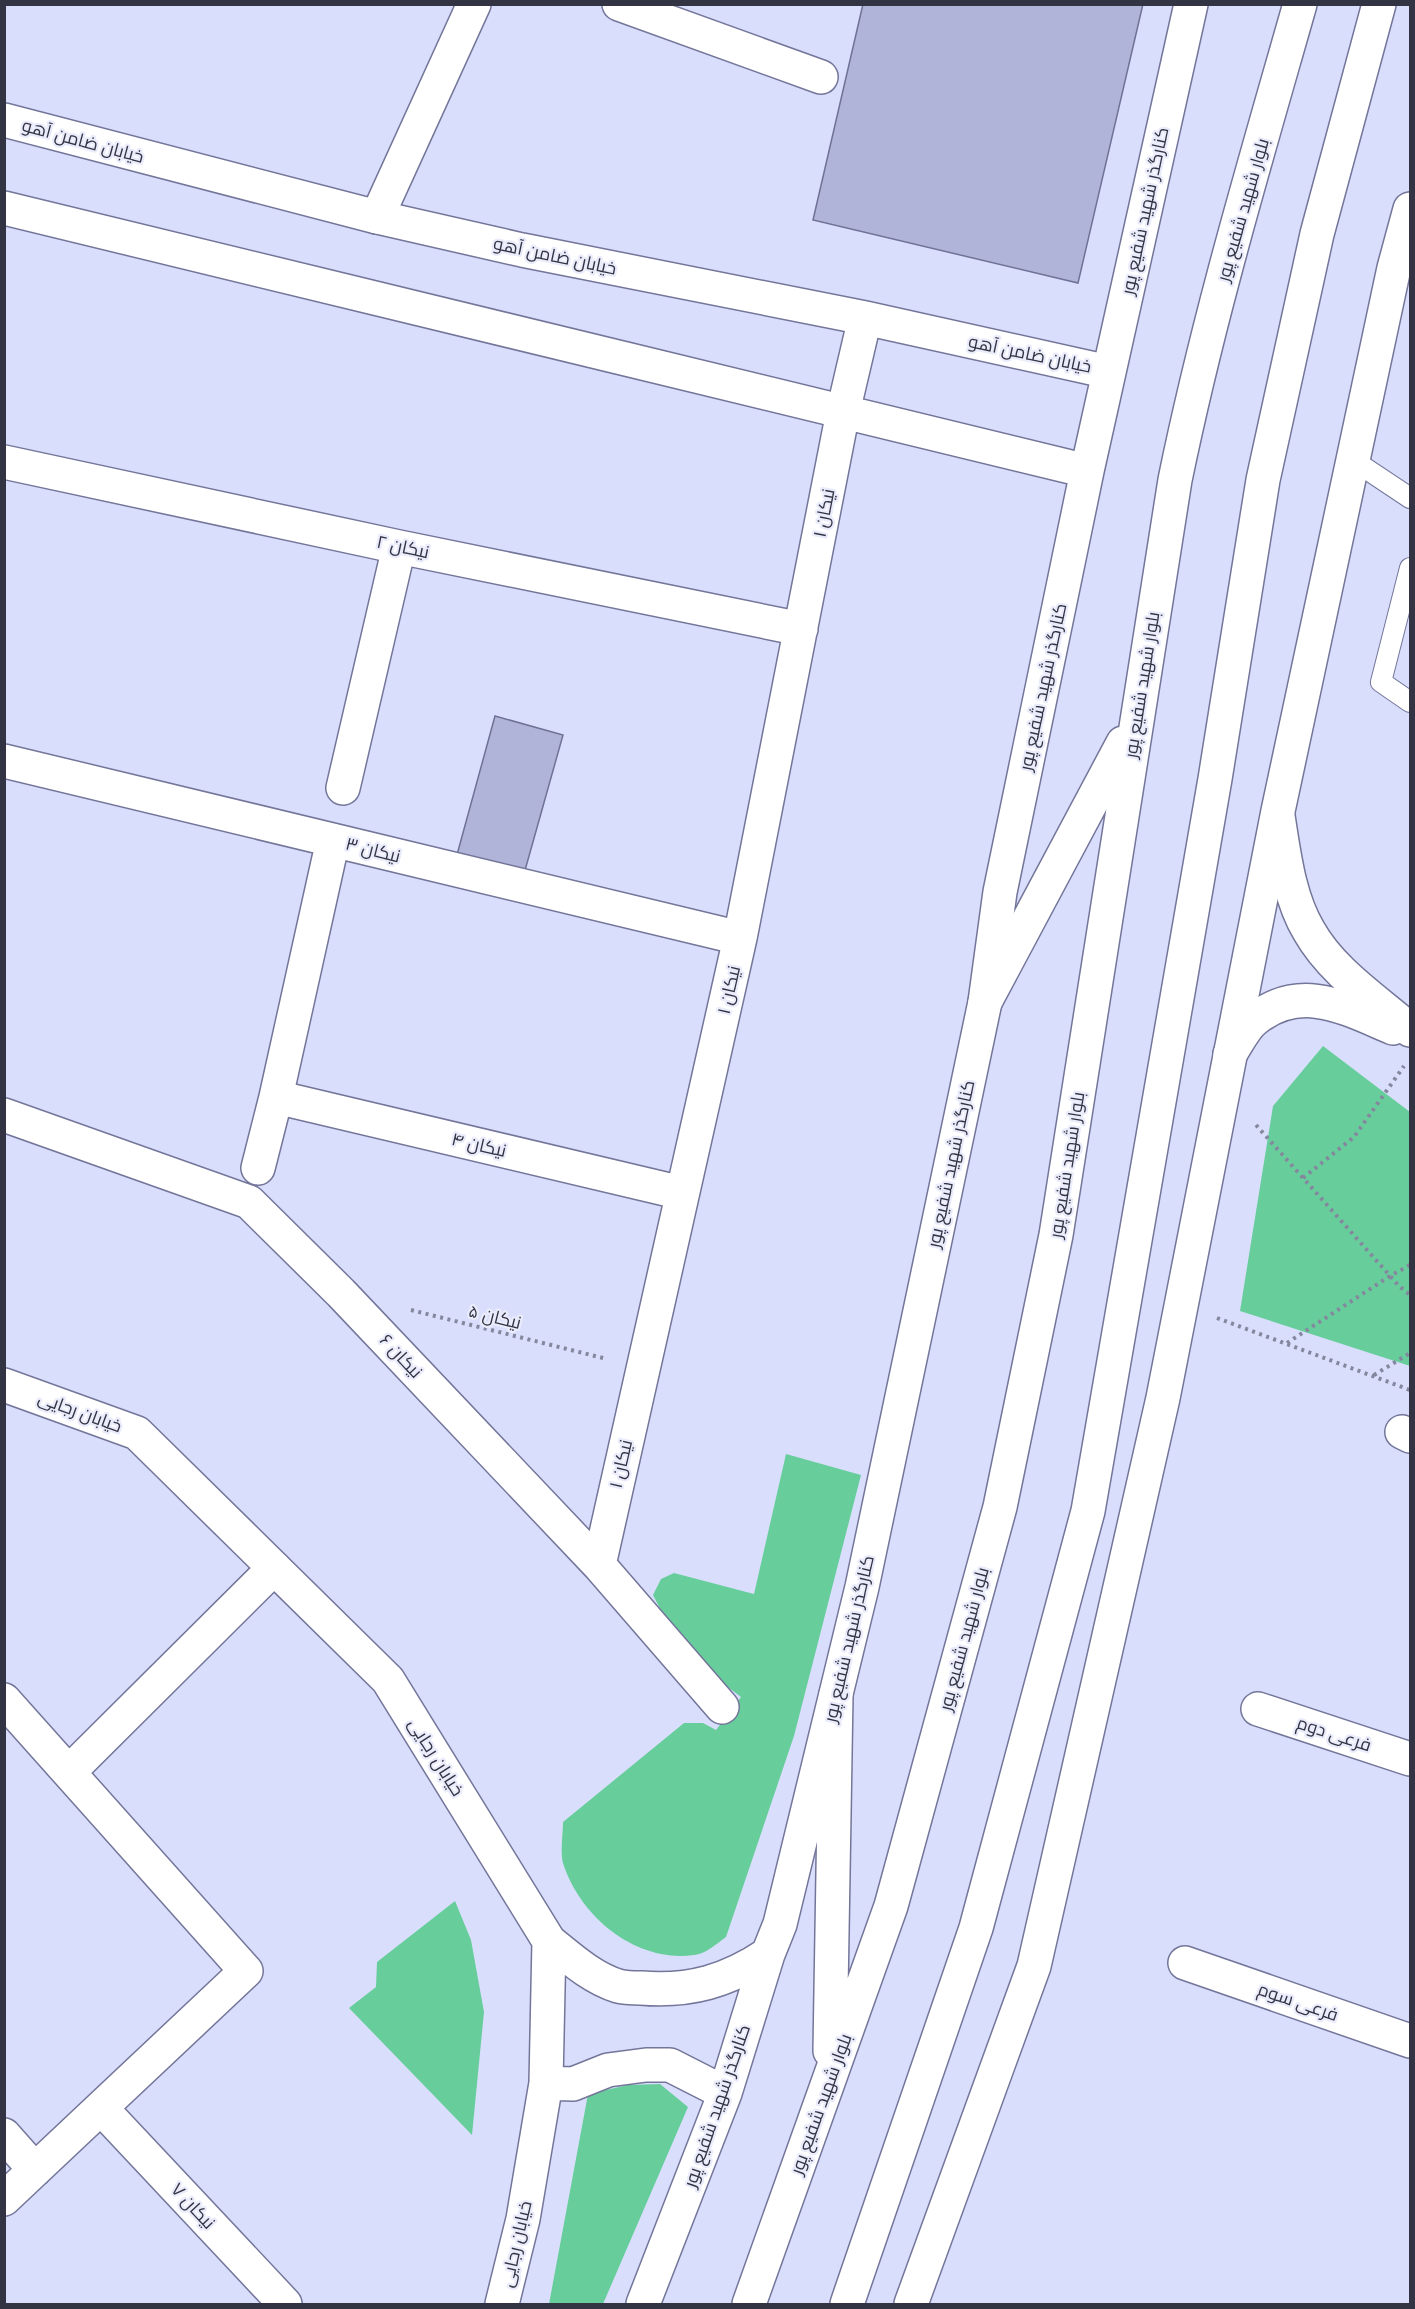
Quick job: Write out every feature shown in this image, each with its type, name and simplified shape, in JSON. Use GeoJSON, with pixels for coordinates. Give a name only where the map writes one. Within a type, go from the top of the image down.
{"type":"FeatureCollection","features":[{"type":"Feature","properties":{"kind":"street"},"geometry":{"type":"LineString","coordinates":[[377,217],[474,4]]}},
{"type":"Feature","properties":{"kind":"street"},"geometry":{"type":"LineString","coordinates":[[619,4],[820,77]]}},
{"type":"Feature","properties":{"kind":"street","name":"کنارگذر شهید شفیع پور"},"geometry":{"type":"LineString","coordinates":[[643,2304],[725,2093],[768,1954],[780,1924],[865,1576],[985,1002],[1000,892],[1109,372],[1191,4]]}},
{"type":"Feature","properties":{"kind":"street","name":"بلوار شهید شفیع پور"},"geometry":{"type":"LineString","coordinates":[[749,2304],[891,1906],[1000,1507],[1056,1235],[1175,480],[1194,389],[1300,4]]}},
{"type":"Feature","properties":{"kind":"street"},"geometry":{"type":"LineString","coordinates":[[847,2304],[976,1928],[1088,1511],[1215,779],[1263,480],[1317,234],[1379,4]]}},
{"type":"Feature","properties":{"kind":"street","name":"خیابان ضامن آهو"},"geometry":{"type":"LineString","coordinates":[[4,120],[377,217],[522,250],[865,318],[1109,372]]}},
{"type":"Feature","properties":{"kind":"street"},"geometry":{"type":"LineString","coordinates":[[4,208],[1088,471]]}},
{"type":"Feature","properties":{"kind":"street"},"geometry":{"type":"LineString","coordinates":[[911,2304],[1034,1966],[1162,1398],[1278,811],[1394,268],[1410,209]]}},
{"type":"Feature","properties":{"kind":"street","name":"نیکان ۱"},"geometry":{"type":"LineString","coordinates":[[599,1565],[740,938],[843,412],[865,318]]}},
{"type":"Feature","properties":{"kind":"street","name":"نیکان ۲"},"geometry":{"type":"LineString","coordinates":[[4,462],[399,547],[801,628]]}},
{"type":"Feature","properties":{"kind":"street"},"geometry":{"type":"LineString","coordinates":[[343,788],[399,547]]}},
{"type":"Feature","properties":{"kind":"street"},"geometry":{"type":"LineString","coordinates":[[985,1002],[1136,720]]}},
{"type":"Feature","properties":{"kind":"street","name":"نیکان ۳"},"geometry":{"type":"LineString","coordinates":[[4,761],[740,938]]}},
{"type":"Feature","properties":{"kind":"street"},"geometry":{"type":"LineString","coordinates":[[1278,811],[1288,878],[1308,931],[1336,966],[1410,1030]]}},
{"type":"Feature","properties":{"kind":"street"},"geometry":{"type":"LineString","coordinates":[[258,1168],[333,840]]}},
{"type":"Feature","properties":{"kind":"street"},"geometry":{"type":"LineString","coordinates":[[1230,1054],[1253,1021],[1277,1007],[1303,1000],[1334,1003],[1407,1050]]}},
{"type":"Feature","properties":{"kind":"street","name":"نیکان ۴"},"geometry":{"type":"LineString","coordinates":[[276,1097],[682,1193]]}},
{"type":"Feature","properties":{"kind":"street","name":"نیکان ۶"},"geometry":{"type":"LineString","coordinates":[[4,1115],[249,1202],[341,1293],[599,1565],[722,1707]]}},
{"type":"Feature","properties":{"kind":"street","name":"خیابان رجایی"},"geometry":{"type":"LineString","coordinates":[[4,1384],[137,1433],[388,1680],[549,1941],[546,2083],[523,2219],[502,2304]]}},
{"type":"Feature","properties":{"kind":"street"},"geometry":{"type":"LineString","coordinates":[[69,1772],[274,1568]]}},
{"type":"Feature","properties":{"kind":"street"},"geometry":{"type":"LineString","coordinates":[[830,2081],[836,1695]]}},
{"type":"Feature","properties":{"kind":"street"},"geometry":{"type":"LineString","coordinates":[[4,1700],[246,1971],[4,2199]]}},
{"type":"Feature","properties":{"kind":"street","name":"فرعی دوم"},"geometry":{"type":"LineString","coordinates":[[1258,1710],[1410,1759]]}},
{"type":"Feature","properties":{"kind":"street"},"geometry":{"type":"LineString","coordinates":[[549,1941],[581,1967],[619,1986],[665,1990],[709,1984],[744,1970],[768,1954]]}},
{"type":"Feature","properties":{"kind":"street","name":"فرعی سوم"},"geometry":{"type":"LineString","coordinates":[[1185,1963],[1410,2041]]}},
{"type":"Feature","properties":{"kind":"street"},"geometry":{"type":"LineString","coordinates":[[546,2083],[573,2084],[608,2070],[646,2065],[670,2065],[725,2093]]}},
{"type":"Feature","properties":{"kind":"street","name":"نیکان ۷"},"geometry":{"type":"LineString","coordinates":[[101,2108],[266,2298]]}},
{"type":"Feature","properties":{"kind":"street"},"geometry":{"type":"LineString","coordinates":[[4,2135],[35,2170]]}},
{"type":"Feature","properties":{"kind":"lane"},"geometry":{"type":"LineString","coordinates":[[1353,460],[1410,498]]}},
{"type":"Feature","properties":{"kind":"lane"},"geometry":{"type":"LineString","coordinates":[[1410,568],[1381,682],[1410,702]]}},
{"type":"Feature","properties":{"kind":"path"},"geometry":{"type":"LineString","coordinates":[[1303,1178],[1354,1137],[1407,1050]]}},
{"type":"Feature","properties":{"kind":"path"},"geometry":{"type":"LineString","coordinates":[[1223,1088],[1390,1276],[1410,1295]]}},
{"type":"Feature","properties":{"kind":"path"},"geometry":{"type":"LineString","coordinates":[[1287,1342],[1390,1276],[1410,1266]]}},
{"type":"Feature","properties":{"kind":"path"},"geometry":{"type":"LineString","coordinates":[[1180,1305],[1287,1342],[1410,1390]]}},
{"type":"Feature","properties":{"kind":"path","name":"نیکان ۵"},"geometry":{"type":"LineString","coordinates":[[411,1310],[643,1368]]}},
{"type":"Feature","properties":{"kind":"path"},"geometry":{"type":"LineString","coordinates":[[1373,1376],[1410,1353]]}},
{"type":"Feature","properties":{"kind":"green space"},"geometry":{"type":"Polygon","coordinates":[[[1323,1046],[1410,1112],[1410,1366],[1240,1311],[1273,1106],[1323,1046]]]}},
{"type":"Feature","properties":{"kind":"green space"},"geometry":{"type":"Polygon","coordinates":[[[786,1454],[861,1475],[794,1736],[726,1937],[703,1953],[694,1955],[672,1956],[651,1952],[613,1932],[582,1901],[571,1883],[562,1859],[563,1822],[684,1723],[703,1723],[716,1730],[741,1697],[716,1678],[666,1620],[653,1595],[661,1579],[674,1573],[754,1594],[786,1454]]]}},
{"type":"Feature","properties":{"kind":"green space"},"geometry":{"type":"Polygon","coordinates":[[[455,1901],[471,1940],[484,2012],[472,2135],[349,2008],[376,1987],[377,1962],[455,1901]]]}},
{"type":"Feature","properties":{"kind":"green space"},"geometry":{"type":"Polygon","coordinates":[[[660,2084],[688,2107],[603,2304],[549,2304],[588,2094],[628,2085],[660,2084]]]}},
{"type":"Feature","properties":{"kind":"building"},"geometry":{"type":"Polygon","coordinates":[[[863,4],[1143,4],[1078,283],[813,220],[863,4]]]}},
{"type":"Feature","properties":{"kind":"building"},"geometry":{"type":"Polygon","coordinates":[[[495,716],[563,735],[522,881],[455,862],[495,716]]]}}]}
